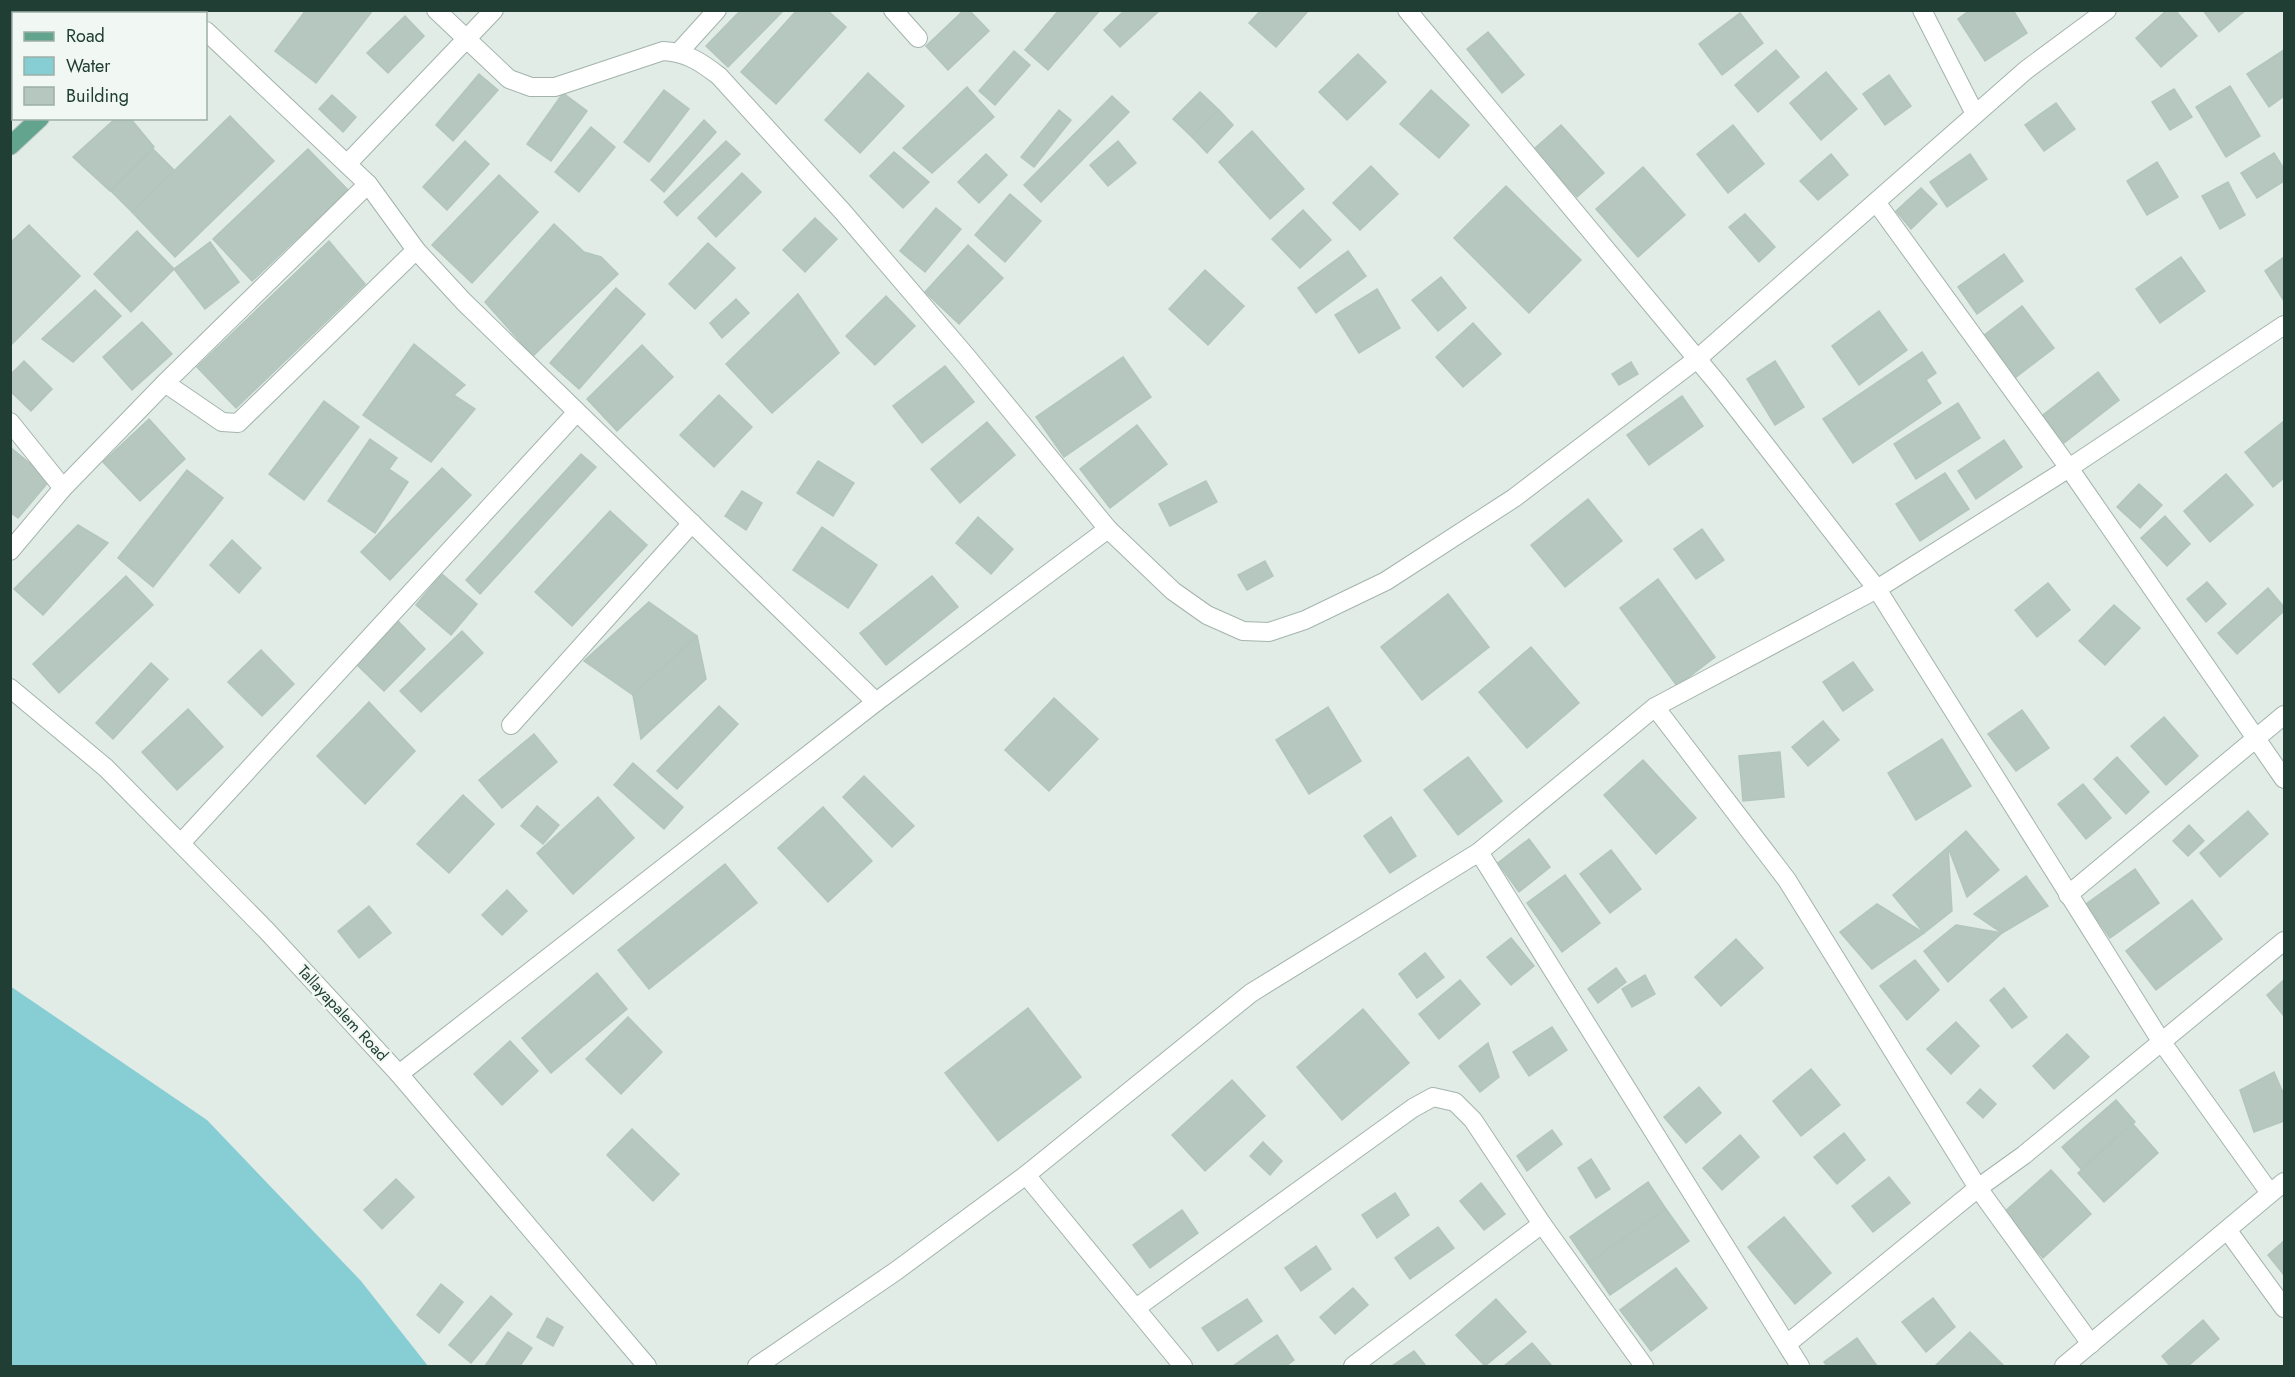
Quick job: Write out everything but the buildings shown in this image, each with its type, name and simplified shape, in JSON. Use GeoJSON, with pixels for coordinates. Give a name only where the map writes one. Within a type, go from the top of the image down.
{"type":"FeatureCollection","features":[{"type":"Feature","properties":{"kind":"main road"},"geometry":{"type":"LineString","coordinates":[[10,146],[37,120]]}},
{"type":"Feature","properties":{"kind":"street"},"geometry":{"type":"LineString","coordinates":[[436,10],[509,79],[531,87],[555,87],[663,51],[679,52],[702,62],[719,76],[843,212],[975,366],[1108,530],[1173,591],[1207,615],[1244,631],[1269,632],[1305,620],[1386,581],[1514,498],[1697,359],[2026,70],[2107,10]]}},
{"type":"Feature","properties":{"kind":"street"},"geometry":{"type":"LineString","coordinates":[[347,164],[494,10]]}},
{"type":"Feature","properties":{"kind":"street"},"geometry":{"type":"LineString","coordinates":[[679,52],[717,10]]}},
{"type":"Feature","properties":{"kind":"street"},"geometry":{"type":"LineString","coordinates":[[893,10],[918,38]]}},
{"type":"Feature","properties":{"kind":"street"},"geometry":{"type":"LineString","coordinates":[[1407,10],[1697,359],[1877,589],[2161,1041],[2270,1193]]}},
{"type":"Feature","properties":{"kind":"street"},"geometry":{"type":"LineString","coordinates":[[1922,10],[1976,114]]}},
{"type":"Feature","properties":{"kind":"street"},"geometry":{"type":"LineString","coordinates":[[207,32],[368,184],[416,250],[464,302],[876,702]]}},
{"type":"Feature","properties":{"kind":"street"},"geometry":{"type":"LineString","coordinates":[[10,552],[63,488],[165,383],[368,184]]}},
{"type":"Feature","properties":{"kind":"street"},"geometry":{"type":"LineString","coordinates":[[1876,202],[2069,468],[2284,779]]}},
{"type":"Feature","properties":{"kind":"street"},"geometry":{"type":"LineString","coordinates":[[165,383],[222,422],[238,423],[416,250]]}},
{"type":"Feature","properties":{"kind":"street"},"geometry":{"type":"LineString","coordinates":[[757,1366],[896,1271],[1026,1175],[1251,993],[1479,852],[1655,707],[1877,589],[2069,468],[2284,325]]}},
{"type":"Feature","properties":{"kind":"street"},"geometry":{"type":"LineString","coordinates":[[181,843],[577,412]]}},
{"type":"Feature","properties":{"kind":"street"},"geometry":{"type":"LineString","coordinates":[[10,422],[63,488]]}},
{"type":"Feature","properties":{"kind":"street"},"geometry":{"type":"LineString","coordinates":[[511,725],[692,523]]}},
{"type":"Feature","properties":{"kind":"street"},"geometry":{"type":"LineString","coordinates":[[399,1074],[876,702],[1108,530]]}},
{"type":"Feature","properties":{"kind":"street","name":"Tallayapalem Road"},"geometry":{"type":"LineString","coordinates":[[10,688],[106,768],[267,931],[399,1074],[647,1366]]}},
{"type":"Feature","properties":{"kind":"street"},"geometry":{"type":"LineString","coordinates":[[1655,707],[1787,880],[1978,1188],[2091,1344]]}},
{"type":"Feature","properties":{"kind":"street"},"geometry":{"type":"LineString","coordinates":[[2068,896],[2284,716]]}},
{"type":"Feature","properties":{"kind":"street"},"geometry":{"type":"LineString","coordinates":[[1479,852],[1800,1366]]}},
{"type":"Feature","properties":{"kind":"street"},"geometry":{"type":"LineString","coordinates":[[1787,1344],[1978,1188],[2024,1155],[2284,941]]}},
{"type":"Feature","properties":{"kind":"street"},"geometry":{"type":"LineString","coordinates":[[1136,1308],[1413,1108],[1433,1097],[1455,1102],[1473,1120],[1636,1364]]}},
{"type":"Feature","properties":{"kind":"street"},"geometry":{"type":"LineString","coordinates":[[1026,1175],[1183,1366]]}},
{"type":"Feature","properties":{"kind":"street"},"geometry":{"type":"LineString","coordinates":[[2064,1366],[2284,1182]]}},
{"type":"Feature","properties":{"kind":"street"},"geometry":{"type":"LineString","coordinates":[[1353,1366],[1542,1224]]}},
{"type":"Feature","properties":{"kind":"street"},"geometry":{"type":"LineString","coordinates":[[2228,1231],[2284,1308]]}},
{"type":"Feature","properties":{"kind":"water"},"geometry":{"type":"Polygon","coordinates":[[[10,986],[207,1120],[361,1281],[428,1366],[11,1366],[10,986]]]}}]}
